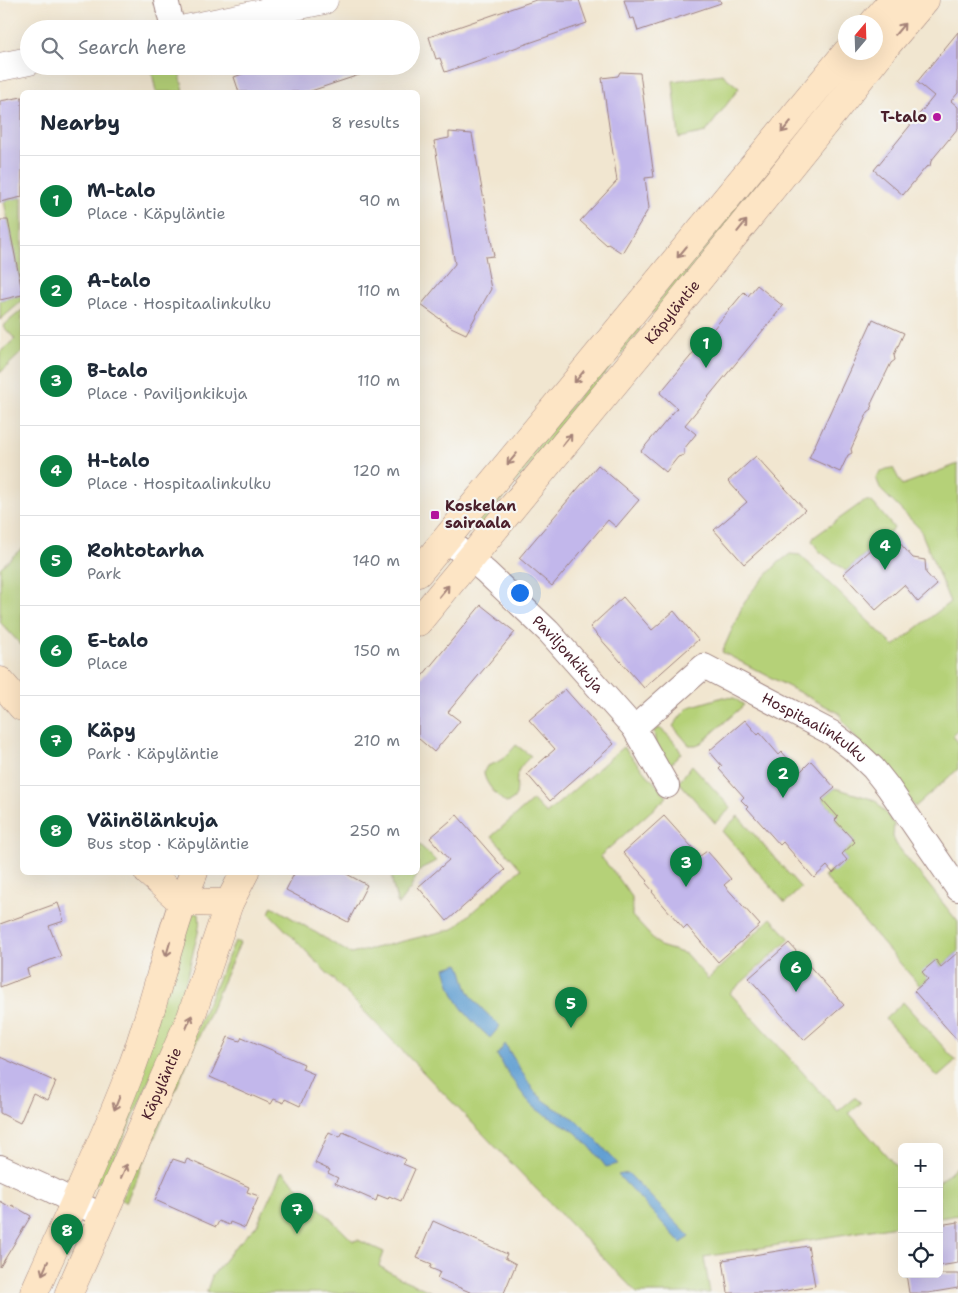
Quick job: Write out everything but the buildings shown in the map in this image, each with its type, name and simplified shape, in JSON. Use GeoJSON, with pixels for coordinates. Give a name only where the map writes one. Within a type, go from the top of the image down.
{"type":"FeatureCollection","features":[{"type":"Feature","properties":{"kind":"main road"},"geometry":{"type":"LineString","coordinates":[[880,15],[893,0]]}},
{"type":"Feature","properties":{"kind":"main road","name":"Käpyläntie"},"geometry":{"type":"LineString","coordinates":[[420,620],[692,287],[884,47],[925,0]]}},
{"type":"Feature","properties":{"kind":"main road","name":"Käpyläntie"},"geometry":{"type":"LineString","coordinates":[[420,571],[840,60]]}},
{"type":"Feature","properties":{"kind":"main road"},"geometry":{"type":"LineString","coordinates":[[0,681],[20,705]]}},
{"type":"Feature","properties":{"kind":"main road"},"geometry":{"type":"LineString","coordinates":[[151,875],[182,902],[229,903]]}},
{"type":"Feature","properties":{"kind":"main road"},"geometry":{"type":"LineString","coordinates":[[34,1293],[132,1067],[151,1011],[182,902],[193,875]]}},
{"type":"Feature","properties":{"kind":"main road"},"geometry":{"type":"LineString","coordinates":[[202,875],[229,903]]}},
{"type":"Feature","properties":{"kind":"main road","name":"Käpyläntie"},"geometry":{"type":"LineString","coordinates":[[70,1293],[191,1017],[229,903],[243,875]]}},
{"type":"Feature","properties":{"kind":"street"},"geometry":{"type":"LineString","coordinates":[[166,0],[171,20]]}},
{"type":"Feature","properties":{"kind":"street"},"geometry":{"type":"LineString","coordinates":[[229,20],[324,0]]}},
{"type":"Feature","properties":{"kind":"street"},"geometry":{"type":"LineString","coordinates":[[0,67],[20,63]]}},
{"type":"Feature","properties":{"kind":"street","name":"Paviljonkikuja"},"geometry":{"type":"LineString","coordinates":[[446,539],[486,572],[549,632],[634,728],[667,786]]}},
{"type":"Feature","properties":{"kind":"street","name":"Hospitaalinkulku"},"geometry":{"type":"LineString","coordinates":[[634,728],[704,666],[832,733],[853,749],[873,768],[888,787],[958,889]]}},
{"type":"Feature","properties":{"kind":"street"},"geometry":{"type":"LineString","coordinates":[[0,1167],[104,1216]]}},
{"type":"Feature","properties":{"kind":"green space"},"geometry":{"type":"Polygon","coordinates":[[[855,60],[865,60],[656,313],[651,313],[650,311],[700,247],[855,60]]]}},
{"type":"Feature","properties":{"kind":"green space"},"geometry":{"type":"Polygon","coordinates":[[[722,74],[739,88],[706,132],[679,138],[673,81],[722,74]]]}},
{"type":"Feature","properties":{"kind":"green space"},"geometry":{"type":"Polygon","coordinates":[[[153,75],[180,75],[184,90],[156,90],[153,75]]]}},
{"type":"Feature","properties":{"kind":"green space"},"geometry":{"type":"Polygon","coordinates":[[[20,197],[20,281],[4,201],[20,197]]]}},
{"type":"Feature","properties":{"kind":"green space"},"geometry":{"type":"Polygon","coordinates":[[[20,295],[20,303],[0,320],[0,300],[20,295]]]}},
{"type":"Feature","properties":{"kind":"green space"},"geometry":{"type":"Polygon","coordinates":[[[20,312],[20,354],[0,373],[0,352],[15,339],[3,326],[20,312]]]}},
{"type":"Feature","properties":{"kind":"green space"},"geometry":{"type":"Polygon","coordinates":[[[636,327],[640,331],[475,533],[469,528],[636,327]]]}},
{"type":"Feature","properties":{"kind":"green space"},"geometry":{"type":"Polygon","coordinates":[[[958,464],[958,731],[953,736],[958,742],[958,769],[915,807],[855,737],[839,713],[722,652],[742,607],[751,592],[778,563],[790,554],[800,555],[894,646],[950,602],[920,529],[881,490],[876,478],[883,471],[893,468],[902,485],[958,464]]]}},
{"type":"Feature","properties":{"kind":"green space"},"geometry":{"type":"Polygon","coordinates":[[[864,501],[873,503],[894,528],[846,571],[819,551],[812,541],[814,537],[864,501]]]}},
{"type":"Feature","properties":{"kind":"green space"},"geometry":{"type":"Polygon","coordinates":[[[20,550],[20,644],[0,622],[0,568],[20,550]]]}},
{"type":"Feature","properties":{"kind":"green space"},"geometry":{"type":"Polygon","coordinates":[[[723,697],[734,698],[744,705],[701,743],[689,745],[673,726],[689,707],[723,697]]]}},
{"type":"Feature","properties":{"kind":"green space"},"geometry":{"type":"Polygon","coordinates":[[[659,728],[672,739],[681,753],[673,762],[666,766],[656,750],[654,731],[659,728]]]}},
{"type":"Feature","properties":{"kind":"green space"},"geometry":{"type":"Polygon","coordinates":[[[516,745],[531,756],[518,772],[514,799],[506,803],[489,786],[484,772],[487,766],[503,758],[516,745]]]}},
{"type":"Feature","properties":{"kind":"green space"},"geometry":{"type":"Polygon","coordinates":[[[623,747],[667,797],[600,856],[632,897],[632,916],[660,946],[686,954],[708,979],[771,918],[790,939],[730,993],[838,1111],[854,1098],[861,1103],[849,1113],[898,1168],[898,1226],[704,1257],[710,1293],[637,1293],[269,913],[272,906],[351,954],[453,929],[521,869],[492,836],[533,800],[546,814],[623,747]]]}},
{"type":"Feature","properties":{"kind":"green space"},"geometry":{"type":"Polygon","coordinates":[[[692,765],[731,808],[715,823],[679,782],[692,765]]]}},
{"type":"Feature","properties":{"kind":"green space"},"geometry":{"type":"Polygon","coordinates":[[[835,788],[875,800],[894,824],[893,837],[896,844],[958,922],[958,952],[941,967],[936,960],[928,979],[920,986],[824,876],[831,870],[833,872],[847,860],[842,854],[855,842],[835,820],[838,817],[822,799],[835,788]]]}},
{"type":"Feature","properties":{"kind":"green space"},"geometry":{"type":"Polygon","coordinates":[[[738,816],[801,888],[785,903],[722,831],[738,816]]]}},
{"type":"Feature","properties":{"kind":"green space"},"geometry":{"type":"Polygon","coordinates":[[[420,846],[436,861],[420,871],[420,846]]]}},
{"type":"Feature","properties":{"kind":"green space"},"geometry":{"type":"Polygon","coordinates":[[[391,875],[417,875],[410,889],[398,905],[391,875]]]}},
{"type":"Feature","properties":{"kind":"green space"},"geometry":{"type":"Polygon","coordinates":[[[193,913],[199,914],[198,931],[178,1007],[144,1093],[106,1177],[92,1187],[193,913]]]}},
{"type":"Feature","properties":{"kind":"green space"},"geometry":{"type":"Polygon","coordinates":[[[235,941],[240,943],[126,1202],[121,1200],[235,941]]]}},
{"type":"Feature","properties":{"kind":"green space"},"geometry":{"type":"Polygon","coordinates":[[[903,1002],[956,1061],[938,1077],[885,1019],[903,1002]]]}},
{"type":"Feature","properties":{"kind":"green space"},"geometry":{"type":"Polygon","coordinates":[[[958,1165],[958,1215],[943,1217],[943,1178],[958,1165]]]}},
{"type":"Feature","properties":{"kind":"green space"},"geometry":{"type":"Polygon","coordinates":[[[282,1171],[353,1241],[358,1240],[384,1252],[379,1266],[400,1278],[434,1293],[207,1293],[212,1276],[235,1247],[257,1225],[282,1171]]]}},
{"type":"Feature","properties":{"kind":"water"},"geometry":{"type":"Polygon","coordinates":[[[459,964],[474,1000],[500,1026],[490,1038],[465,1013],[453,992],[445,968],[459,964]]]}},
{"type":"Feature","properties":{"kind":"water"},"geometry":{"type":"Polygon","coordinates":[[[505,1044],[533,1090],[555,1108],[575,1119],[618,1164],[606,1167],[575,1132],[532,1105],[497,1055],[505,1044]]]}},
{"type":"Feature","properties":{"kind":"water"},"geometry":{"type":"Polygon","coordinates":[[[628,1173],[690,1237],[681,1243],[618,1175],[628,1173]]]}},
{"type":"Feature","properties":{"kind":"place","name":"T-talo"},"geometry":{"type":"Point","coordinates":[937,117]}},
{"type":"Feature","properties":{"kind":"place","name":"M-talo"},"geometry":{"type":"Point","coordinates":[706,368]}},
{"type":"Feature","properties":{"kind":"place","name":"Koskelan sairaala"},"geometry":{"type":"Point","coordinates":[435,515]}},
{"type":"Feature","properties":{"kind":"place","name":"H-talo"},"geometry":{"type":"Point","coordinates":[885,570]}},
{"type":"Feature","properties":{"kind":"place","name":"A-talo"},"geometry":{"type":"Point","coordinates":[783,798]}},
{"type":"Feature","properties":{"kind":"place","name":"B-talo"},"geometry":{"type":"Point","coordinates":[686,887]}},
{"type":"Feature","properties":{"kind":"place","name":"E-talo"},"geometry":{"type":"Point","coordinates":[796,992]}},
{"type":"Feature","properties":{"kind":"place","name":"Rohtotarha"},"geometry":{"type":"Point","coordinates":[571,1028]}},
{"type":"Feature","properties":{"kind":"place","name":"Käpy"},"geometry":{"type":"Point","coordinates":[297,1234]}},
{"type":"Feature","properties":{"kind":"place","name":"Väinölänkuja"},"geometry":{"type":"Point","coordinates":[67,1255]}}]}
